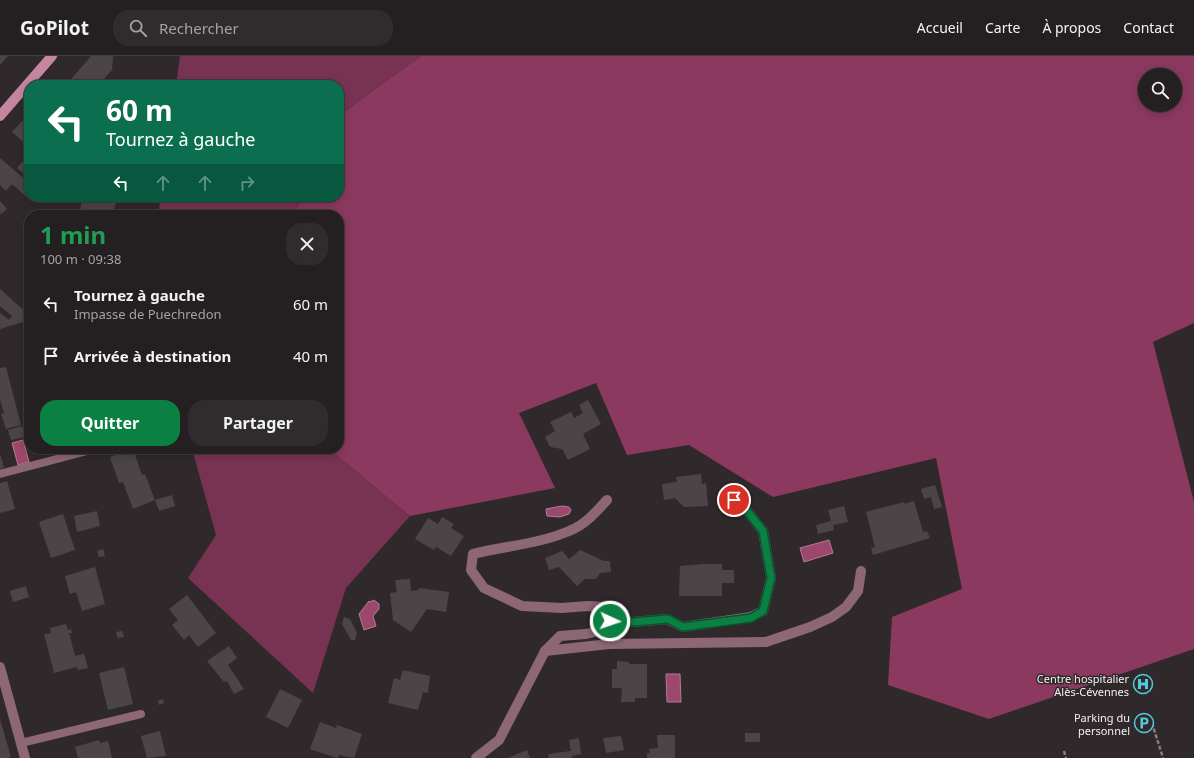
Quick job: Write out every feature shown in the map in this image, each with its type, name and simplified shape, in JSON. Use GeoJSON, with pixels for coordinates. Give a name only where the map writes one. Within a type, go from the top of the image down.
{"type":"FeatureCollection","features":[{"type":"Feature","properties":{"kind":"main road"},"geometry":{"type":"LineString","coordinates":[[31,80],[52,56]]}},
{"type":"Feature","properties":{"kind":"main road"},"geometry":{"type":"LineString","coordinates":[[0,116],[24,88]]}},
{"type":"Feature","properties":{"kind":"street"},"geometry":{"type":"LineString","coordinates":[[476,758],[499,740],[545,651],[560,636],[586,634],[606,629],[610,621],[610,614],[604,607],[588,606],[562,608],[522,606],[484,588],[472,570],[473,554],[539,541],[570,531],[590,518],[608,500]]}},
{"type":"Feature","properties":{"kind":"street"},"geometry":{"type":"LineString","coordinates":[[610,621],[633,622],[668,619],[683,627],[751,618],[763,611],[771,578],[763,531],[748,512],[734,500]]}},
{"type":"Feature","properties":{"kind":"street"},"geometry":{"type":"LineString","coordinates":[[545,651],[609,644],[766,642],[832,617],[846,607],[858,591],[861,571]]}},
{"type":"Feature","properties":{"kind":"street"},"geometry":{"type":"LineString","coordinates":[[0,667],[25,758]]}},
{"type":"Feature","properties":{"kind":"lane"},"geometry":{"type":"LineString","coordinates":[[0,474],[76,454]]}},
{"type":"Feature","properties":{"kind":"lane"},"geometry":{"type":"LineString","coordinates":[[21,743],[141,714]]}},
{"type":"Feature","properties":{"kind":"path"},"geometry":{"type":"LineString","coordinates":[[1152,723],[1163,758]]}},
{"type":"Feature","properties":{"kind":"path"},"geometry":{"type":"LineString","coordinates":[[1064,751],[1066,758]]}},
{"type":"Feature","properties":{"kind":"shaded area"},"geometry":{"type":"Polygon","coordinates":[[[180,56],[421,56],[344,112],[344,80],[177,80],[180,56]]]}},
{"type":"Feature","properties":{"kind":"shaded area"},"geometry":{"type":"Polygon","coordinates":[[[421,56],[1194,56],[1194,323],[1153,342],[1194,502],[1194,649],[989,719],[888,685],[892,617],[962,589],[936,458],[773,497],[689,445],[627,455],[596,383],[519,413],[555,488],[410,516],[335,454],[344,454],[344,210],[296,210],[300,202],[344,202],[344,112],[421,56]]]}},
{"type":"Feature","properties":{"kind":"shaded area"},"geometry":{"type":"Polygon","coordinates":[[[160,202],[300,202],[296,210],[159,210],[160,202]]]}},
{"type":"Feature","properties":{"kind":"shaded area"},"geometry":{"type":"Polygon","coordinates":[[[23,440],[24,454],[27,454],[29,462],[18,465],[12,443],[23,440]]]}},
{"type":"Feature","properties":{"kind":"shaded area"},"geometry":{"type":"Polygon","coordinates":[[[193,454],[335,454],[410,516],[346,588],[313,693],[188,578],[216,535],[193,454]]]}},
{"type":"Feature","properties":{"kind":"shaded area"},"geometry":{"type":"Polygon","coordinates":[[[562,506],[569,507],[571,510],[569,514],[560,517],[547,516],[546,509],[562,506]]]}},
{"type":"Feature","properties":{"kind":"shaded area"},"geometry":{"type":"Polygon","coordinates":[[[829,540],[833,553],[804,562],[800,548],[829,540]]]}},
{"type":"Feature","properties":{"kind":"shaded area"},"geometry":{"type":"Polygon","coordinates":[[[374,600],[379,604],[379,609],[373,616],[376,626],[364,630],[359,614],[369,601],[374,600]]]}},
{"type":"Feature","properties":{"kind":"shaded area"},"geometry":{"type":"Polygon","coordinates":[[[666,674],[680,674],[681,702],[667,702],[666,674]]]}},
{"type":"Feature","properties":{"kind":"building"},"geometry":{"type":"Polygon","coordinates":[[[0,56],[8,56],[0,65],[0,56]]]}},
{"type":"Feature","properties":{"kind":"building"},"geometry":{"type":"Polygon","coordinates":[[[91,56],[113,56],[112,70],[104,79],[105,80],[70,80],[91,56]]]}},
{"type":"Feature","properties":{"kind":"building"},"geometry":{"type":"Polygon","coordinates":[[[22,121],[24,123],[24,143],[12,132],[22,121]]]}},
{"type":"Feature","properties":{"kind":"building"},"geometry":{"type":"Polygon","coordinates":[[[0,158],[24,179],[24,195],[12,184],[6,191],[0,185],[0,158]]]}},
{"type":"Feature","properties":{"kind":"building"},"geometry":{"type":"Polygon","coordinates":[[[24,160],[24,174],[17,168],[24,160]]]}},
{"type":"Feature","properties":{"kind":"building"},"geometry":{"type":"Polygon","coordinates":[[[0,201],[7,209],[1,214],[0,213],[0,201]]]}},
{"type":"Feature","properties":{"kind":"building"},"geometry":{"type":"Polygon","coordinates":[[[81,202],[116,203],[114,210],[80,210],[81,202]]]}},
{"type":"Feature","properties":{"kind":"building"},"geometry":{"type":"Polygon","coordinates":[[[0,289],[24,311],[24,322],[0,329],[0,313],[9,320],[12,316],[0,306],[0,289]]]}},
{"type":"Feature","properties":{"kind":"building"},"geometry":{"type":"Polygon","coordinates":[[[6,367],[21,425],[6,429],[1,414],[4,413],[0,400],[0,368],[6,367]]]}},
{"type":"Feature","properties":{"kind":"building"},"geometry":{"type":"Polygon","coordinates":[[[588,400],[601,424],[583,434],[590,449],[568,460],[562,449],[550,447],[545,437],[555,431],[550,422],[571,412],[574,418],[583,413],[579,405],[588,400]]]}},
{"type":"Feature","properties":{"kind":"building"},"geometry":{"type":"Polygon","coordinates":[[[22,426],[24,437],[11,440],[8,430],[22,426]]]}},
{"type":"Feature","properties":{"kind":"building"},"geometry":{"type":"Polygon","coordinates":[[[0,454],[4,468],[0,469],[0,454]]]}},
{"type":"Feature","properties":{"kind":"building"},"geometry":{"type":"Polygon","coordinates":[[[119,454],[135,454],[142,475],[145,474],[155,500],[133,509],[123,482],[119,483],[110,457],[119,454]]]}},
{"type":"Feature","properties":{"kind":"building"},"geometry":{"type":"Polygon","coordinates":[[[701,474],[702,484],[706,483],[708,506],[684,507],[675,498],[664,500],[662,484],[677,482],[676,477],[701,474]]]}},
{"type":"Feature","properties":{"kind":"building"},"geometry":{"type":"Polygon","coordinates":[[[7,481],[15,509],[0,513],[0,483],[7,481]]]}},
{"type":"Feature","properties":{"kind":"building"},"geometry":{"type":"Polygon","coordinates":[[[935,485],[942,507],[934,509],[931,497],[924,499],[921,489],[935,485]]]}},
{"type":"Feature","properties":{"kind":"building"},"geometry":{"type":"Polygon","coordinates":[[[172,495],[175,506],[159,511],[155,500],[172,495]]]}},
{"type":"Feature","properties":{"kind":"building"},"geometry":{"type":"Polygon","coordinates":[[[914,501],[923,532],[927,531],[930,538],[873,555],[871,548],[875,547],[866,512],[904,502],[905,504],[914,501]]]}},
{"type":"Feature","properties":{"kind":"building"},"geometry":{"type":"Polygon","coordinates":[[[844,506],[848,522],[833,525],[834,530],[818,534],[816,525],[831,521],[828,510],[844,506]]]}},
{"type":"Feature","properties":{"kind":"building"},"geometry":{"type":"Polygon","coordinates":[[[97,511],[100,526],[77,532],[74,516],[97,511]]]}},
{"type":"Feature","properties":{"kind":"building"},"geometry":{"type":"Polygon","coordinates":[[[63,514],[75,550],[51,558],[39,522],[63,514]]]}},
{"type":"Feature","properties":{"kind":"building"},"geometry":{"type":"Polygon","coordinates":[[[442,517],[454,524],[451,528],[464,536],[451,556],[436,547],[434,550],[415,539],[428,518],[438,524],[442,517]]]}},
{"type":"Feature","properties":{"kind":"building"},"geometry":{"type":"Polygon","coordinates":[[[103,549],[105,556],[99,557],[97,551],[103,549]]]}},
{"type":"Feature","properties":{"kind":"building"},"geometry":{"type":"Polygon","coordinates":[[[580,550],[604,561],[610,561],[611,572],[600,573],[596,579],[585,579],[577,586],[559,567],[549,570],[545,558],[562,551],[569,559],[580,550]]]}},
{"type":"Feature","properties":{"kind":"building"},"geometry":{"type":"Polygon","coordinates":[[[722,564],[722,570],[734,570],[734,583],[722,583],[722,596],[679,596],[680,566],[722,564]]]}},
{"type":"Feature","properties":{"kind":"building"},"geometry":{"type":"Polygon","coordinates":[[[95,567],[105,604],[82,611],[76,592],[70,594],[65,576],[95,567]]]}},
{"type":"Feature","properties":{"kind":"building"},"geometry":{"type":"Polygon","coordinates":[[[410,579],[411,591],[419,590],[419,588],[449,592],[446,612],[427,609],[411,632],[393,620],[390,593],[397,592],[395,580],[410,579]]]}},
{"type":"Feature","properties":{"kind":"building"},"geometry":{"type":"Polygon","coordinates":[[[26,586],[29,597],[13,602],[10,591],[26,586]]]}},
{"type":"Feature","properties":{"kind":"building"},"geometry":{"type":"Polygon","coordinates":[[[187,595],[216,633],[198,647],[189,635],[184,640],[172,625],[178,620],[169,609],[187,595]]]}},
{"type":"Feature","properties":{"kind":"building"},"geometry":{"type":"Polygon","coordinates":[[[344,617],[350,619],[357,633],[355,640],[351,640],[342,624],[344,617]]]}},
{"type":"Feature","properties":{"kind":"building"},"geometry":{"type":"Polygon","coordinates":[[[66,624],[68,630],[71,629],[72,633],[69,633],[75,656],[84,654],[88,668],[78,670],[77,667],[54,673],[44,634],[51,633],[50,628],[66,624]]]}},
{"type":"Feature","properties":{"kind":"building"},"geometry":{"type":"Polygon","coordinates":[[[122,631],[124,637],[118,638],[116,632],[122,631]]]}},
{"type":"Feature","properties":{"kind":"building"},"geometry":{"type":"Polygon","coordinates":[[[229,646],[237,658],[228,665],[244,689],[234,694],[227,681],[224,682],[207,661],[229,646]]]}},
{"type":"Feature","properties":{"kind":"building"},"geometry":{"type":"Polygon","coordinates":[[[617,661],[629,662],[629,664],[647,664],[647,698],[635,698],[635,702],[621,702],[622,688],[612,688],[612,669],[617,669],[617,661]]]}},
{"type":"Feature","properties":{"kind":"building"},"geometry":{"type":"Polygon","coordinates":[[[124,667],[133,704],[108,710],[99,673],[124,667]]]}},
{"type":"Feature","properties":{"kind":"building"},"geometry":{"type":"Polygon","coordinates":[[[403,670],[430,676],[428,693],[423,692],[418,710],[388,703],[394,678],[400,680],[403,670]]]}},
{"type":"Feature","properties":{"kind":"building"},"geometry":{"type":"Polygon","coordinates":[[[280,689],[302,700],[288,728],[266,717],[280,689]]]}},
{"type":"Feature","properties":{"kind":"building"},"geometry":{"type":"Polygon","coordinates":[[[163,699],[164,703],[159,705],[158,701],[163,699]]]}},
{"type":"Feature","properties":{"kind":"building"},"geometry":{"type":"Polygon","coordinates":[[[0,719],[11,757],[8,758],[0,758],[0,719]]]}},
{"type":"Feature","properties":{"kind":"building"},"geometry":{"type":"Polygon","coordinates":[[[320,722],[336,728],[337,725],[362,734],[354,758],[339,755],[337,758],[310,749],[320,722]]]}},
{"type":"Feature","properties":{"kind":"building"},"geometry":{"type":"Polygon","coordinates":[[[160,731],[166,756],[147,758],[141,736],[160,731]]]}},
{"type":"Feature","properties":{"kind":"building"},"geometry":{"type":"Polygon","coordinates":[[[745,733],[760,733],[760,742],[745,742],[745,733]]]}},
{"type":"Feature","properties":{"kind":"building"},"geometry":{"type":"Polygon","coordinates":[[[657,735],[675,735],[675,758],[647,758],[647,753],[650,753],[649,749],[658,748],[657,735]]]}},
{"type":"Feature","properties":{"kind":"building"},"geometry":{"type":"Polygon","coordinates":[[[621,736],[624,750],[606,753],[603,738],[621,736]]]}},
{"type":"Feature","properties":{"kind":"building"},"geometry":{"type":"Polygon","coordinates":[[[579,738],[581,754],[572,756],[572,758],[549,758],[548,754],[571,751],[569,740],[579,738]]]}},
{"type":"Feature","properties":{"kind":"building"},"geometry":{"type":"Polygon","coordinates":[[[99,740],[100,743],[108,741],[112,758],[78,758],[75,747],[99,740]]]}},
{"type":"Feature","properties":{"kind":"building"},"geometry":{"type":"Polygon","coordinates":[[[527,750],[530,758],[508,758],[515,755],[527,750]]]}},
{"type":"Feature","properties":{"kind":"place","name":"Centre hospitalier Alès-Cévennes"},"geometry":{"type":"Point","coordinates":[1143,684]}},
{"type":"Feature","properties":{"kind":"place","name":"Parking du personnel"},"geometry":{"type":"Point","coordinates":[1144,723]}},
{"type":"Feature","properties":{"kind":"route"},"geometry":{"type":"LineString","coordinates":[[610,621],[633,622],[668,619],[683,627],[751,618],[763,611],[771,578],[763,531],[748,512],[734,500]]}}]}
